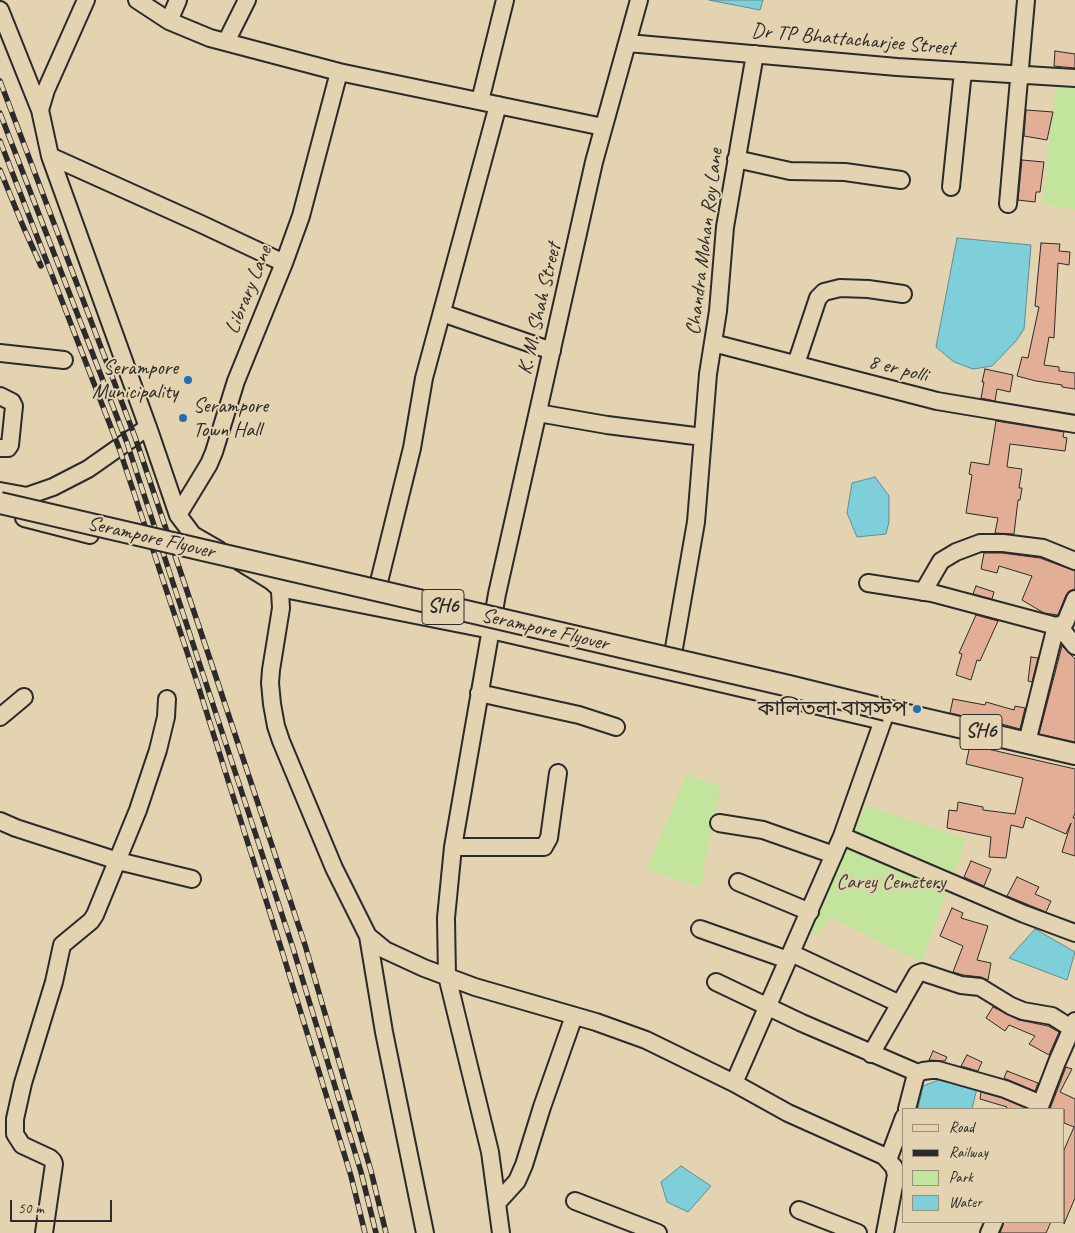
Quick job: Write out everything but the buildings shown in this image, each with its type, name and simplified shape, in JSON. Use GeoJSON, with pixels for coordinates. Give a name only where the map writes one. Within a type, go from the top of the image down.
{"type":"FeatureCollection","features":[{"type":"Feature","properties":{"kind":"main road","name":"Serampore Flyover"},"geometry":{"type":"LineString","coordinates":[[0,503],[770,681],[885,715]]}},
{"type":"Feature","properties":{"kind":"main road","name":"SH6"},"geometry":{"type":"LineString","coordinates":[[885,715],[1028,742],[1075,754]]}},
{"type":"Feature","properties":{"kind":"street"},"geometry":{"type":"LineString","coordinates":[[40,110],[46,90],[86,0]]}},
{"type":"Feature","properties":{"kind":"street"},"geometry":{"type":"LineString","coordinates":[[137,0],[169,20],[210,38],[339,72],[603,127]]}},
{"type":"Feature","properties":{"kind":"street"},"geometry":{"type":"LineString","coordinates":[[169,20],[178,0]]}},
{"type":"Feature","properties":{"kind":"street"},"geometry":{"type":"LineString","coordinates":[[226,42],[247,0]]}},
{"type":"Feature","properties":{"kind":"street"},"geometry":{"type":"LineString","coordinates":[[480,101],[505,0]]}},
{"type":"Feature","properties":{"kind":"street","name":"K. M. Shah Street"},"geometry":{"type":"LineString","coordinates":[[501,1233],[490,1152],[447,976],[445,933],[453,847],[490,630],[603,127],[639,0]]}},
{"type":"Feature","properties":{"kind":"street"},"geometry":{"type":"LineString","coordinates":[[1008,204],[1021,74],[1026,0]]}},
{"type":"Feature","properties":{"kind":"street"},"geometry":{"type":"LineString","coordinates":[[0,10],[40,110],[50,156],[178,515],[194,535],[279,588],[490,630],[670,671],[885,715],[834,856],[734,1083]]}},
{"type":"Feature","properties":{"kind":"street","name":"Dr TP Bhattacharjee Street"},"geometry":{"type":"LineString","coordinates":[[628,43],[897,67],[1075,78]]}},
{"type":"Feature","properties":{"kind":"street","name":"Chandra Mohan Roy Lane"},"geometry":{"type":"LineString","coordinates":[[670,671],[696,522],[708,374],[718,311],[725,228],[755,54]]}},
{"type":"Feature","properties":{"kind":"street"},"geometry":{"type":"LineString","coordinates":[[951,187],[963,71]]}},
{"type":"Feature","properties":{"kind":"street","name":"Library Lane"},"geometry":{"type":"LineString","coordinates":[[178,515],[214,452],[236,381],[284,263],[301,216],[339,72]]}},
{"type":"Feature","properties":{"kind":"street"},"geometry":{"type":"LineString","coordinates":[[372,606],[412,448],[424,378],[498,105]]}},
{"type":"Feature","properties":{"kind":"street"},"geometry":{"type":"LineString","coordinates":[[50,156],[284,263]]}},
{"type":"Feature","properties":{"kind":"street"},"geometry":{"type":"LineString","coordinates":[[736,159],[790,171],[845,172],[901,180]]}},
{"type":"Feature","properties":{"kind":"street"},"geometry":{"type":"LineString","coordinates":[[796,364],[818,298],[824,292],[840,288],[868,289],[903,294]]}},
{"type":"Feature","properties":{"kind":"street"},"geometry":{"type":"LineString","coordinates":[[442,313],[552,351]]}},
{"type":"Feature","properties":{"kind":"street","name":"8 er polli"},"geometry":{"type":"LineString","coordinates":[[713,343],[937,401],[1075,424]]}},
{"type":"Feature","properties":{"kind":"street"},"geometry":{"type":"LineString","coordinates":[[0,353],[64,360]]}},
{"type":"Feature","properties":{"kind":"street"},"geometry":{"type":"LineString","coordinates":[[0,396],[12,402],[14,406],[10,445],[8,448],[0,448]]}},
{"type":"Feature","properties":{"kind":"street"},"geometry":{"type":"LineString","coordinates":[[538,413],[607,425],[703,437]]}},
{"type":"Feature","properties":{"kind":"street"},"geometry":{"type":"LineString","coordinates":[[0,491],[24,496],[35,495],[47,490],[88,469],[148,427]]}},
{"type":"Feature","properties":{"kind":"street"},"geometry":{"type":"LineString","coordinates":[[0,512],[90,535]]}},
{"type":"Feature","properties":{"kind":"street"},"geometry":{"type":"LineString","coordinates":[[924,592],[941,561],[956,552],[980,543],[1003,543],[1043,548],[1075,561]]}},
{"type":"Feature","properties":{"kind":"street"},"geometry":{"type":"LineString","coordinates":[[868,583],[924,592],[1058,626],[1075,646]]}},
{"type":"Feature","properties":{"kind":"street"},"geometry":{"type":"LineString","coordinates":[[279,588],[282,599],[270,683],[276,726],[334,868],[368,936],[384,1032],[425,1233]]}},
{"type":"Feature","properties":{"kind":"street"},"geometry":{"type":"LineString","coordinates":[[1028,742],[1058,626],[1064,623],[1075,599]]}},
{"type":"Feature","properties":{"kind":"street"},"geometry":{"type":"LineString","coordinates":[[480,693],[579,715],[616,727]]}},
{"type":"Feature","properties":{"kind":"street"},"geometry":{"type":"LineString","coordinates":[[0,717],[24,697]]}},
{"type":"Feature","properties":{"kind":"street"},"geometry":{"type":"LineString","coordinates":[[44,1233],[54,1170],[53,1161],[22,1145],[8,1118],[24,1083],[52,990],[61,948],[64,943],[91,921],[138,810],[158,750],[166,717],[167,699]]}},
{"type":"Feature","properties":{"kind":"street"},"geometry":{"type":"LineString","coordinates":[[453,847],[544,847],[549,838],[558,773]]}},
{"type":"Feature","properties":{"kind":"street"},"geometry":{"type":"LineString","coordinates":[[0,821],[118,861],[192,879]]}},
{"type":"Feature","properties":{"kind":"street"},"geometry":{"type":"LineString","coordinates":[[719,823],[763,830],[834,856]]}},
{"type":"Feature","properties":{"kind":"street"},"geometry":{"type":"LineString","coordinates":[[842,836],[1024,914],[1075,933]]}},
{"type":"Feature","properties":{"kind":"street"},"geometry":{"type":"LineString","coordinates":[[738,882],[810,912]]}},
{"type":"Feature","properties":{"kind":"street"},"geometry":{"type":"LineString","coordinates":[[700,930],[790,957],[900,1004]]}},
{"type":"Feature","properties":{"kind":"street"},"geometry":{"type":"LineString","coordinates":[[368,936],[385,950],[447,976],[614,1028],[646,1040],[734,1083],[788,1113],[884,1156],[894,1167],[896,1175],[885,1233]]}},
{"type":"Feature","properties":{"kind":"street"},"geometry":{"type":"LineString","coordinates":[[871,1054],[917,974],[922,972],[961,984],[980,987],[1023,1011],[1052,1016],[1073,1025],[1040,1107],[1004,1089],[938,1070],[923,1070],[918,1073],[906,1108]]}},
{"type":"Feature","properties":{"kind":"street"},"geometry":{"type":"LineString","coordinates":[[716,982],[871,1054],[918,1073]]}},
{"type":"Feature","properties":{"kind":"street"},"geometry":{"type":"LineString","coordinates":[[497,1202],[517,1181],[524,1165],[574,1016]]}},
{"type":"Feature","properties":{"kind":"street"},"geometry":{"type":"LineString","coordinates":[[888,1160],[902,1122]]}},
{"type":"Feature","properties":{"kind":"street"},"geometry":{"type":"LineString","coordinates":[[576,1201],[658,1233]]}},
{"type":"Feature","properties":{"kind":"street"},"geometry":{"type":"LineString","coordinates":[[799,1210],[858,1233]]}},
{"type":"Feature","properties":{"kind":"green space"},"geometry":{"type":"Polygon","coordinates":[[[1056,84],[1075,85],[1075,210],[1042,203],[1056,84]]]}},
{"type":"Feature","properties":{"kind":"green space"},"geometry":{"type":"Polygon","coordinates":[[[686,774],[721,787],[700,887],[647,869],[686,774]]]}},
{"type":"Feature","properties":{"kind":"green space","name":"Carey Cemetery"},"geometry":{"type":"Polygon","coordinates":[[[866,805],[966,839],[922,962],[830,917],[816,935],[808,929],[866,805]]]}},
{"type":"Feature","properties":{"kind":"water"},"geometry":{"type":"Polygon","coordinates":[[[709,0],[763,0],[760,10],[709,0]]]}},
{"type":"Feature","properties":{"kind":"water"},"geometry":{"type":"Polygon","coordinates":[[[957,238],[1031,245],[1024,329],[1016,341],[992,366],[973,369],[954,362],[936,347],[957,238]]]}},
{"type":"Feature","properties":{"kind":"water"},"geometry":{"type":"Polygon","coordinates":[[[875,477],[889,496],[889,522],[886,534],[857,537],[847,513],[852,483],[875,477]]]}},
{"type":"Feature","properties":{"kind":"water"},"geometry":{"type":"Polygon","coordinates":[[[1035,929],[1075,952],[1067,980],[1009,958],[1035,929]]]}},
{"type":"Feature","properties":{"kind":"water"},"geometry":{"type":"Polygon","coordinates":[[[944,1078],[977,1088],[972,1108],[918,1108],[923,1086],[944,1078]]]}},
{"type":"Feature","properties":{"kind":"water"},"geometry":{"type":"Polygon","coordinates":[[[681,1166],[711,1186],[688,1212],[667,1202],[661,1182],[681,1166]]]}},
{"type":"Feature","properties":{"kind":"railway"},"geometry":{"type":"LineString","coordinates":[[0,81],[135,437],[215,674],[305,945],[371,1171],[386,1233]]}},
{"type":"Feature","properties":{"kind":"railway"},"geometry":{"type":"LineString","coordinates":[[0,113],[127,443],[293,948],[361,1172],[376,1233]]}},
{"type":"Feature","properties":{"kind":"railway"},"geometry":{"type":"LineString","coordinates":[[0,141],[119,448],[197,682],[282,951],[351,1176],[365,1233]]}},
{"type":"Feature","properties":{"kind":"railway"},"geometry":{"type":"LineString","coordinates":[[0,170],[41,266]]}},
{"type":"Feature","properties":{"kind":"place","name":"Serampore Municipality"},"geometry":{"type":"Point","coordinates":[188,380]}},
{"type":"Feature","properties":{"kind":"place","name":"Serampore Town Hall"},"geometry":{"type":"Point","coordinates":[183,418]}},
{"type":"Feature","properties":{"kind":"place","name":"কালিতলা বাসস্টপ"},"geometry":{"type":"Point","coordinates":[917,709]}}]}
